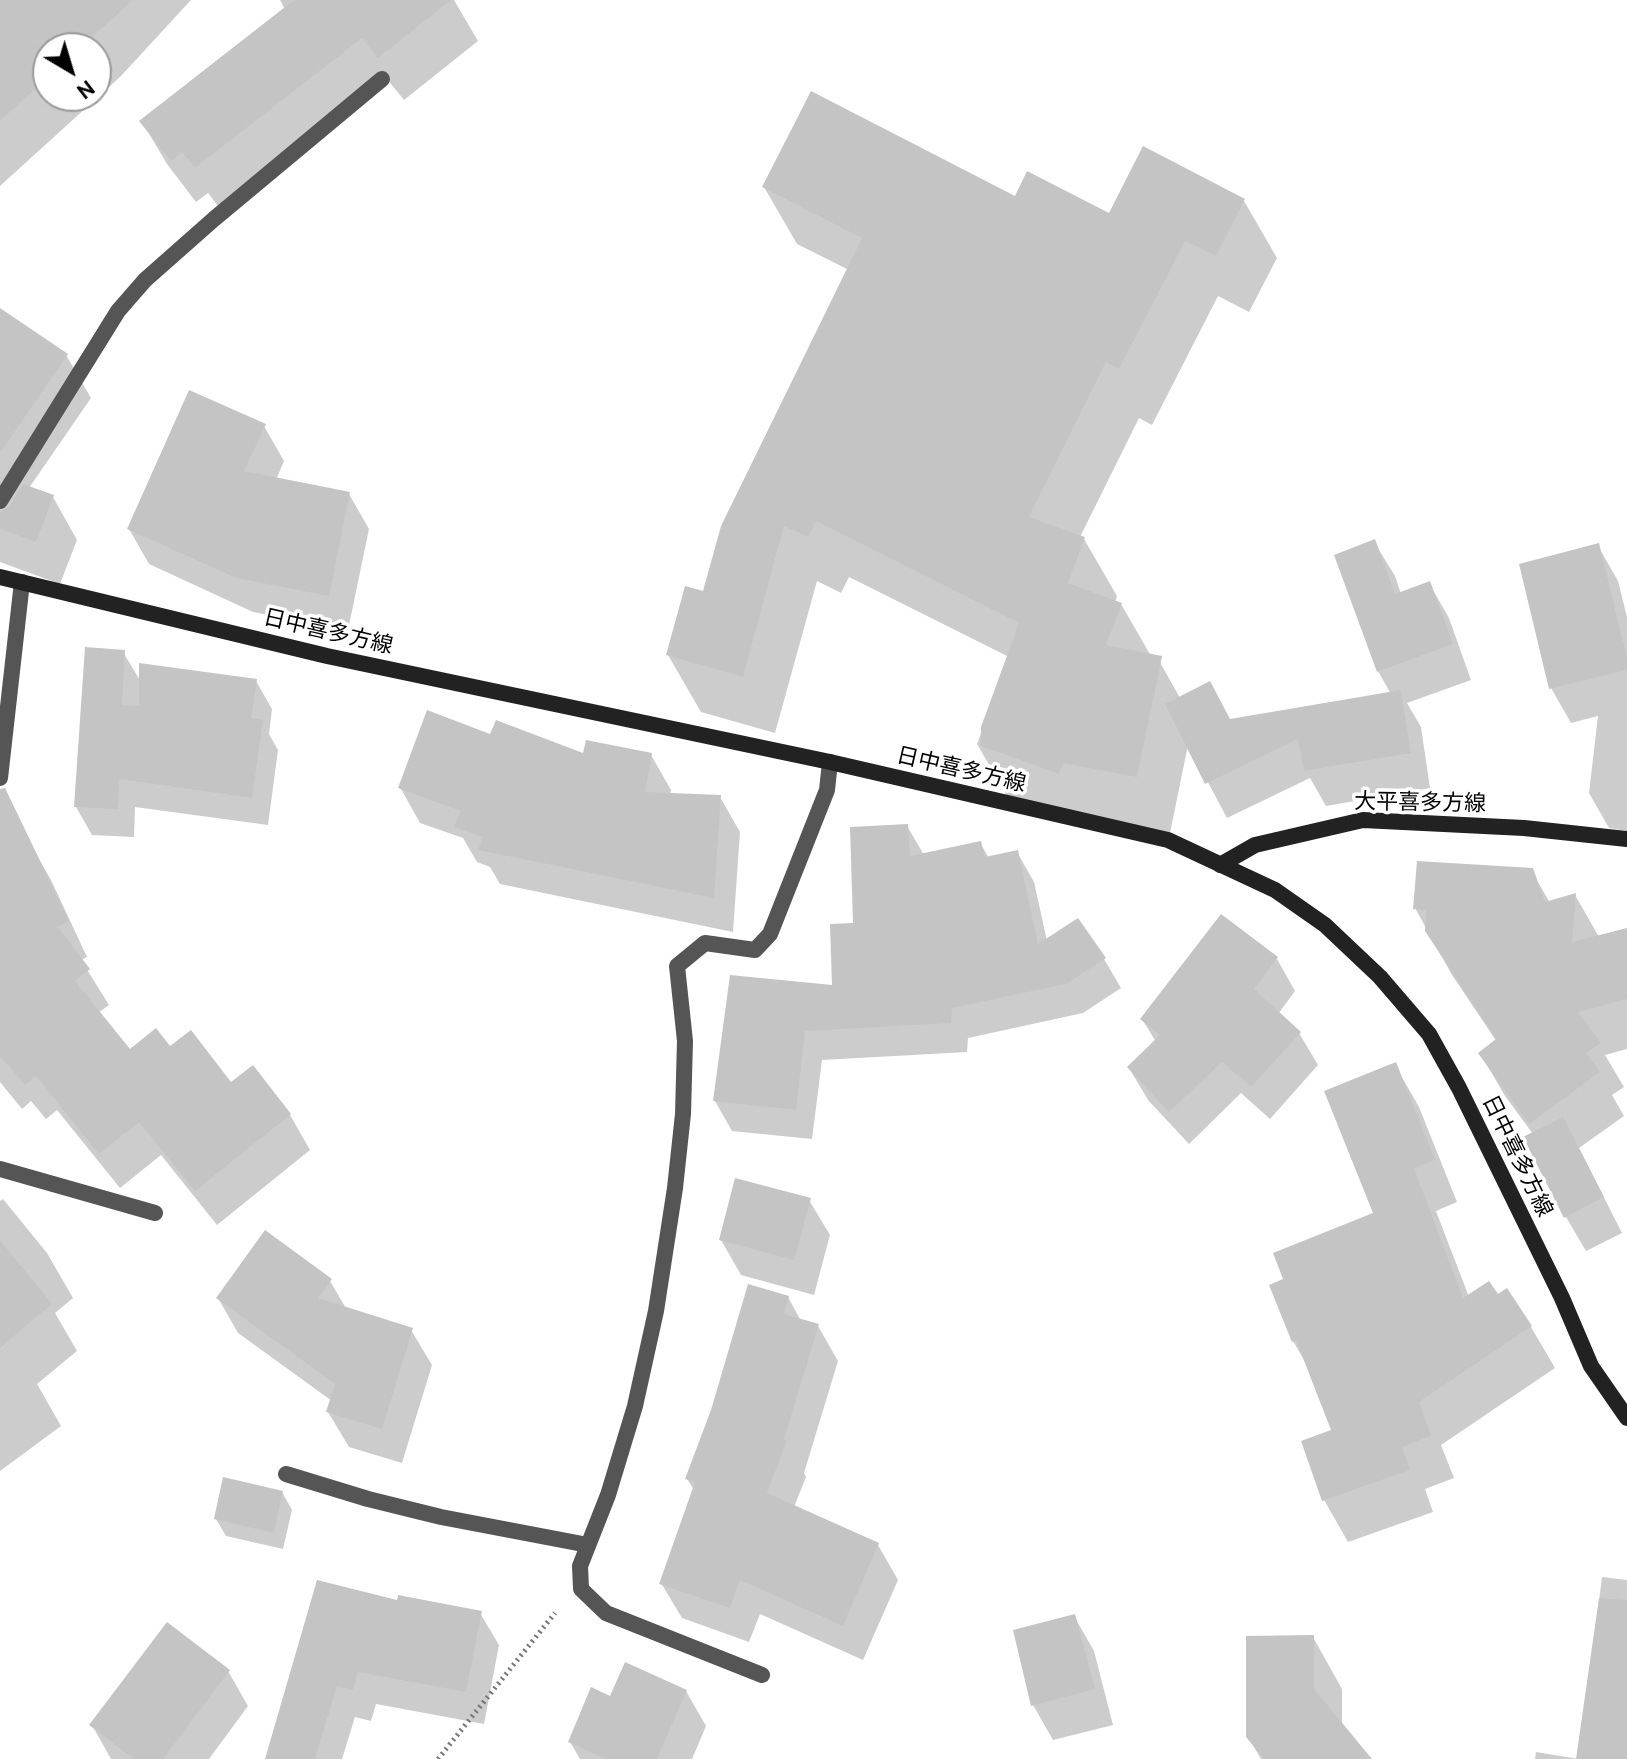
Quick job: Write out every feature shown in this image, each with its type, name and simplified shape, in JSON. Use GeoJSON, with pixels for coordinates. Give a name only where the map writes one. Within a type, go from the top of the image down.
{"type":"FeatureCollection","features":[{"type":"Feature","properties":{"kind":"main road","name":"日中喜多方線"},"geometry":{"type":"LineString","coordinates":[[0,577],[327,656],[830,762],[1168,840],[1275,890],[1325,925],[1380,977],[1429,1034],[1466,1102],[1562,1298],[1591,1366],[1627,1418]]}},
{"type":"Feature","properties":{"kind":"main road","name":"大平喜多方線"},"geometry":{"type":"LineString","coordinates":[[1220,865],[1255,845],[1363,820],[1524,828],[1627,839]]}},
{"type":"Feature","properties":{"kind":"street"},"geometry":{"type":"LineString","coordinates":[[0,501],[118,311],[145,280],[382,79]]}},
{"type":"Feature","properties":{"kind":"street"},"geometry":{"type":"LineString","coordinates":[[0,778],[22,582]]}},
{"type":"Feature","properties":{"kind":"street"},"geometry":{"type":"LineString","coordinates":[[762,1675],[606,1613],[581,1589],[580,1566],[608,1495],[635,1406],[656,1311],[683,1114],[685,1041],[677,966],[705,943],[755,950],[770,934],[827,790],[830,762]]}},
{"type":"Feature","properties":{"kind":"street"},"geometry":{"type":"LineString","coordinates":[[0,1169],[155,1213]]}},
{"type":"Feature","properties":{"kind":"street"},"geometry":{"type":"LineString","coordinates":[[286,1474],[441,1517],[588,1545]]}},
{"type":"Feature","properties":{"kind":"path"},"geometry":{"type":"LineString","coordinates":[[438,1759],[557,1610],[581,1589]]}},
{"type":"Feature","properties":{"kind":"building"},"geometry":{"type":"Polygon","coordinates":[[[0,0],[133,0],[98,32],[32,32],[32,92],[0,121],[0,0]]]}},
{"type":"Feature","properties":{"kind":"building"},"geometry":{"type":"Polygon","coordinates":[[[294,0],[451,0],[378,58],[362,38],[195,168],[182,152],[171,161],[139,121],[294,0]]]}},
{"type":"Feature","properties":{"kind":"building"},"geometry":{"type":"Polygon","coordinates":[[[811,91],[1015,196],[1027,171],[1109,213],[1143,146],[1245,199],[1216,256],[1185,241],[1119,369],[1106,362],[1029,517],[1085,537],[1068,583],[1122,603],[1106,645],[1162,656],[1137,777],[1063,763],[1059,774],[981,746],[981,727],[1019,623],[816,521],[808,537],[784,526],[743,677],[666,655],[685,586],[703,591],[721,526],[862,238],[762,187],[811,91]]]}},
{"type":"Feature","properties":{"kind":"building"},"geometry":{"type":"Polygon","coordinates":[[[0,308],[68,354],[0,453],[0,308]]]}},
{"type":"Feature","properties":{"kind":"building"},"geometry":{"type":"Polygon","coordinates":[[[189,390],[266,424],[244,471],[350,492],[329,596],[236,578],[127,529],[189,390]]]}},
{"type":"Feature","properties":{"kind":"building"},"geometry":{"type":"Polygon","coordinates":[[[23,484],[54,495],[36,542],[0,529],[0,512],[9,507],[23,484]]]}},
{"type":"Feature","properties":{"kind":"building"},"geometry":{"type":"Polygon","coordinates":[[[1375,539],[1395,594],[1430,581],[1453,644],[1377,672],[1334,555],[1375,539]]]}},
{"type":"Feature","properties":{"kind":"building"},"geometry":{"type":"Polygon","coordinates":[[[1599,543],[1627,658],[1627,670],[1549,689],[1519,564],[1599,543]]]}},
{"type":"Feature","properties":{"kind":"building"},"geometry":{"type":"Polygon","coordinates":[[[85,647],[125,650],[122,705],[139,706],[139,663],[257,679],[251,718],[263,720],[252,798],[119,779],[118,809],[74,807],[85,647]]]}},
{"type":"Feature","properties":{"kind":"building"},"geometry":{"type":"Polygon","coordinates":[[[1210,681],[1230,719],[1401,690],[1411,753],[1304,771],[1298,739],[1205,784],[1165,704],[1210,681]]]}},
{"type":"Feature","properties":{"kind":"building"},"geometry":{"type":"Polygon","coordinates":[[[427,710],[490,734],[496,720],[583,753],[586,740],[652,753],[645,792],[721,795],[714,898],[478,850],[483,837],[454,827],[461,811],[398,788],[427,710]]]}},
{"type":"Feature","properties":{"kind":"building"},"geometry":{"type":"Polygon","coordinates":[[[5,788],[69,921],[58,927],[90,969],[75,981],[130,1049],[156,1028],[170,1046],[191,1030],[231,1082],[253,1065],[291,1114],[195,1191],[139,1122],[99,1154],[36,1076],[25,1085],[0,1056],[0,789],[5,788]]]}},
{"type":"Feature","properties":{"kind":"building"},"geometry":{"type":"Polygon","coordinates":[[[908,824],[910,856],[981,841],[985,857],[1018,850],[1038,944],[1078,918],[1106,958],[1066,984],[952,1008],[951,1023],[805,1031],[796,1110],[713,1101],[730,975],[832,985],[830,924],[853,923],[850,827],[908,824]]]}},
{"type":"Feature","properties":{"kind":"building"},"geometry":{"type":"Polygon","coordinates":[[[1417,861],[1533,868],[1545,902],[1576,893],[1572,942],[1627,928],[1627,999],[1578,1012],[1601,1043],[1586,1053],[1600,1072],[1529,1124],[1478,1053],[1496,1039],[1425,931],[1426,910],[1413,909],[1417,861]]]}},
{"type":"Feature","properties":{"kind":"building"},"geometry":{"type":"Polygon","coordinates":[[[1221,914],[1278,957],[1254,989],[1301,1032],[1251,1087],[1222,1062],[1169,1112],[1127,1067],[1160,1035],[1140,1019],[1221,914]]]}},
{"type":"Feature","properties":{"kind":"building"},"geometry":{"type":"Polygon","coordinates":[[[1396,1062],[1435,1160],[1414,1168],[1463,1298],[1489,1281],[1498,1294],[1507,1288],[1532,1326],[1419,1402],[1431,1436],[1402,1447],[1410,1470],[1322,1501],[1301,1441],[1331,1430],[1296,1340],[1292,1342],[1269,1285],[1283,1279],[1273,1253],[1373,1213],[1324,1091],[1396,1062]]]}},
{"type":"Feature","properties":{"kind":"building"},"geometry":{"type":"Polygon","coordinates":[[[1563,1117],[1604,1197],[1564,1218],[1523,1137],[1563,1117]]]}},
{"type":"Feature","properties":{"kind":"building"},"geometry":{"type":"Polygon","coordinates":[[[735,1178],[811,1198],[794,1260],[719,1240],[735,1178]]]}},
{"type":"Feature","properties":{"kind":"building"},"geometry":{"type":"Polygon","coordinates":[[[265,1230],[332,1279],[318,1298],[413,1328],[382,1429],[326,1412],[335,1384],[216,1298],[265,1230]]]}},
{"type":"Feature","properties":{"kind":"building"},"geometry":{"type":"Polygon","coordinates":[[[0,1240],[52,1304],[0,1348],[0,1240]]]}},
{"type":"Feature","properties":{"kind":"building"},"geometry":{"type":"Polygon","coordinates":[[[748,1284],[789,1296],[784,1314],[819,1324],[784,1439],[787,1440],[767,1493],[879,1543],[843,1626],[740,1580],[730,1608],[659,1584],[695,1482],[685,1479],[711,1410],[748,1284]]]}},
{"type":"Feature","properties":{"kind":"building"},"geometry":{"type":"Polygon","coordinates":[[[223,1477],[283,1491],[274,1533],[214,1519],[223,1477]]]}},
{"type":"Feature","properties":{"kind":"building"},"geometry":{"type":"Polygon","coordinates":[[[317,1580],[397,1600],[398,1595],[482,1611],[466,1692],[358,1672],[353,1690],[337,1686],[315,1759],[265,1759],[317,1580]]]}},
{"type":"Feature","properties":{"kind":"building"},"geometry":{"type":"Polygon","coordinates":[[[1599,1598],[1627,1600],[1627,1759],[1576,1759],[1599,1598]]]}},
{"type":"Feature","properties":{"kind":"building"},"geometry":{"type":"Polygon","coordinates":[[[1075,1614],[1095,1689],[1031,1706],[1013,1630],[1075,1614]]]}},
{"type":"Feature","properties":{"kind":"building"},"geometry":{"type":"Polygon","coordinates":[[[167,1622],[230,1670],[163,1759],[134,1759],[89,1725],[167,1622]]]}},
{"type":"Feature","properties":{"kind":"building"},"geometry":{"type":"Polygon","coordinates":[[[1314,1635],[1314,1689],[1372,1759],[1264,1759],[1246,1737],[1246,1636],[1314,1635]]]}},
{"type":"Feature","properties":{"kind":"building"},"geometry":{"type":"Polygon","coordinates":[[[625,1662],[687,1690],[657,1759],[606,1759],[568,1742],[591,1687],[610,1696],[625,1662]]]}}]}
